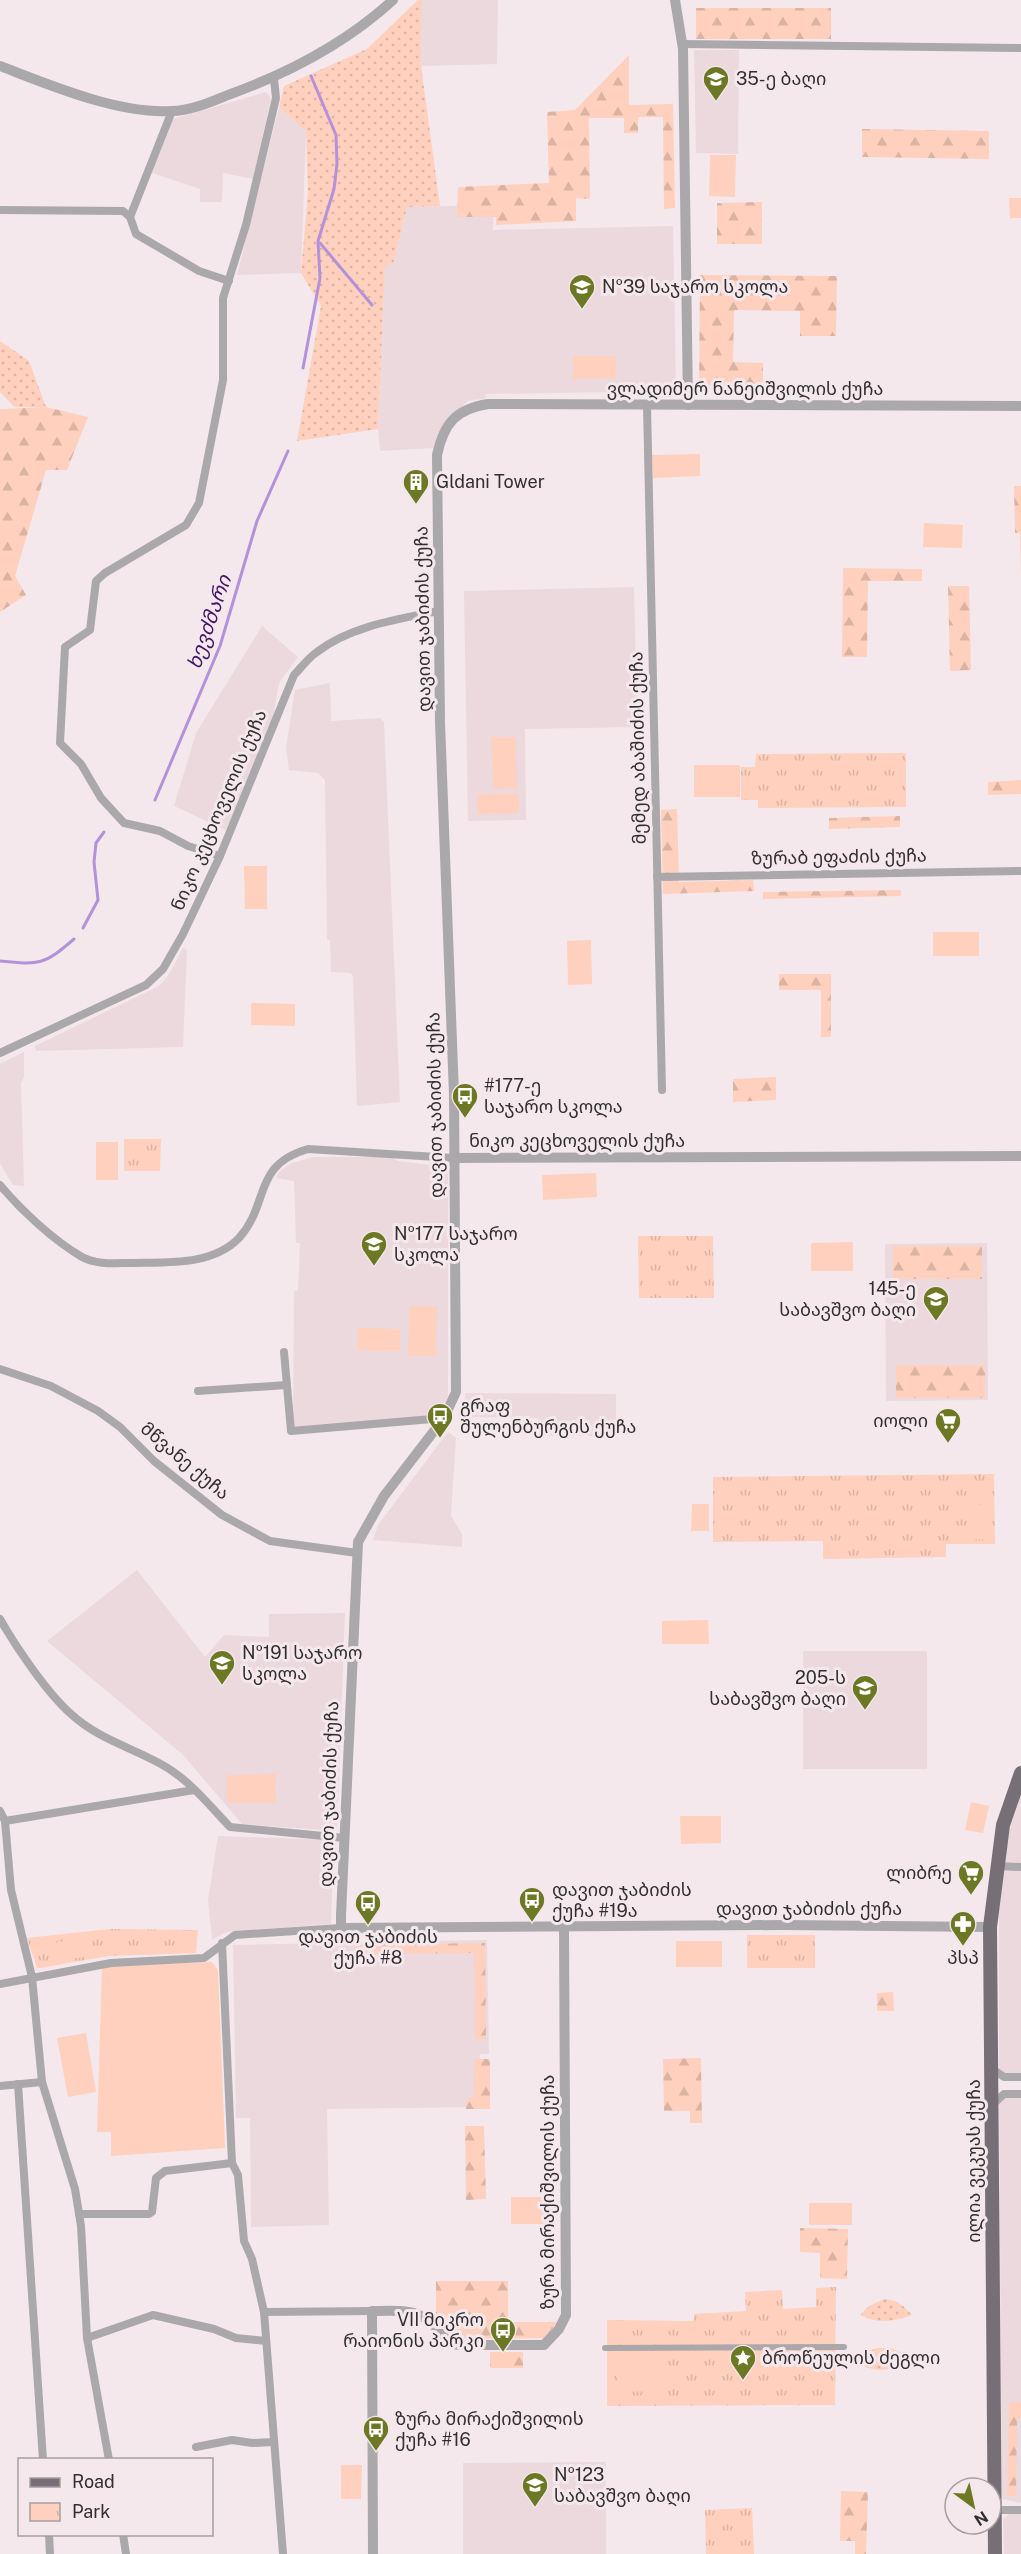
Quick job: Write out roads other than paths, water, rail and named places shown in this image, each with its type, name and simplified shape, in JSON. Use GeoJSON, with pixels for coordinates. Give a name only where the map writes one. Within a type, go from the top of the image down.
{"type":"FeatureCollection","features":[{"type":"Feature","properties":{"kind":"main road","name":"ილია ვეკუას ქუჩა"},"geometry":{"type":"LineString","coordinates":[[994,2476],[990,1927],[1003,1825],[1020,1776]]}},
{"type":"Feature","properties":{"kind":"main road","name":"ილია ვეკუას ქუჩა"},"geometry":{"type":"LineString","coordinates":[[995,2536],[995,2554]]}},
{"type":"Feature","properties":{"kind":"street"},"geometry":{"type":"LineString","coordinates":[[0,66],[46,84],[128,108],[172,111],[206,104],[274,79],[319,54],[374,17],[393,0]]}},
{"type":"Feature","properties":{"kind":"street"},"geometry":{"type":"LineString","coordinates":[[675,0],[683,44],[688,405]]}},
{"type":"Feature","properties":{"kind":"street"},"geometry":{"type":"LineString","coordinates":[[683,44],[1021,48]]}},
{"type":"Feature","properties":{"kind":"street"},"geometry":{"type":"LineString","coordinates":[[220,856],[188,846],[160,831],[124,823],[101,798],[81,764],[60,743],[65,647],[90,630],[96,581],[105,573],[186,525],[200,503],[223,380],[224,298],[246,225],[276,98],[274,79]]}},
{"type":"Feature","properties":{"kind":"street"},"geometry":{"type":"LineString","coordinates":[[130,217],[172,111]]}},
{"type":"Feature","properties":{"kind":"street"},"geometry":{"type":"LineString","coordinates":[[0,210],[123,211],[130,217],[136,234],[199,272],[229,282]]}},
{"type":"Feature","properties":{"kind":"street","name":"ვლადიმერ ნანეიშვილის ქუჩა"},"geometry":{"type":"LineString","coordinates":[[469,407],[488,404],[1021,406]]}},
{"type":"Feature","properties":{"kind":"street","name":"მემედ აბაშიძის ქუჩა"},"geometry":{"type":"LineString","coordinates":[[647,405],[662,1090]]}},
{"type":"Feature","properties":{"kind":"street","name":"დავით ჯაბიძის ქუჩა"},"geometry":{"type":"LineString","coordinates":[[341,1928],[358,1542],[384,1496],[444,1418],[456,1392],[454,1095],[447,933],[437,455],[445,430],[453,419],[469,407]]}},
{"type":"Feature","properties":{"kind":"street","name":"ნიკო კეცხოველის ქუჩა"},"geometry":{"type":"LineString","coordinates":[[0,1053],[146,985],[168,960],[220,856],[294,675],[316,652],[344,636],[395,619],[439,611]]}},
{"type":"Feature","properties":{"kind":"street","name":"ზურაბ ეფაძის ქუჩა"},"geometry":{"type":"LineString","coordinates":[[657,877],[1021,871]]}},
{"type":"Feature","properties":{"kind":"street","name":"ნიკო კეცხოველის ქუჩა"},"geometry":{"type":"LineString","coordinates":[[0,1187],[55,1238],[83,1257],[99,1263],[182,1262],[210,1256],[239,1237],[250,1221],[268,1178],[277,1164],[291,1154],[308,1149],[453,1158],[1021,1156]]}},
{"type":"Feature","properties":{"kind":"street"},"geometry":{"type":"LineString","coordinates":[[284,1352],[291,1431],[444,1418]]}},
{"type":"Feature","properties":{"kind":"street","name":"მწვანე ქუჩა"},"geometry":{"type":"LineString","coordinates":[[0,1369],[51,1386],[120,1426],[154,1461],[222,1515],[270,1541],[357,1553]]}},
{"type":"Feature","properties":{"kind":"street"},"geometry":{"type":"LineString","coordinates":[[198,1391],[287,1385]]}},
{"type":"Feature","properties":{"kind":"street"},"geometry":{"type":"LineString","coordinates":[[0,1619],[16,1647],[71,1714],[113,1743],[158,1762],[185,1779],[230,1827],[344,1838]]}},
{"type":"Feature","properties":{"kind":"street"},"geometry":{"type":"LineString","coordinates":[[5,1821],[194,1790]]}},
{"type":"Feature","properties":{"kind":"street"},"geometry":{"type":"LineString","coordinates":[[0,1811],[5,1821],[11,1890],[32,1977],[42,2082],[75,2189],[79,2214],[87,2338],[109,2458]]}},
{"type":"Feature","properties":{"kind":"street"},"geometry":{"type":"LineString","coordinates":[[996,1866],[1021,1867]]}},
{"type":"Feature","properties":{"kind":"street","name":"ზურა მირაქიშვილის ქუჩა"},"geometry":{"type":"LineString","coordinates":[[372,2310],[413,2311],[426,2317],[452,2344],[459,2345],[544,2345],[559,2330],[566,2315],[564,1927]]}},
{"type":"Feature","properties":{"kind":"street","name":"დავით ჯაბიძის ქუჩა"},"geometry":{"type":"LineString","coordinates":[[0,1984],[15,1983],[32,1977],[111,1963],[204,1958],[235,1935],[341,1928],[990,1927]]}},
{"type":"Feature","properties":{"kind":"street"},"geometry":{"type":"LineString","coordinates":[[222,1943],[232,2163],[238,2175],[244,2241],[252,2259],[264,2312],[283,2554]]}},
{"type":"Feature","properties":{"kind":"street"},"geometry":{"type":"LineString","coordinates":[[991,2068],[1004,2077],[1021,2077]]}},
{"type":"Feature","properties":{"kind":"street"},"geometry":{"type":"LineString","coordinates":[[0,2086],[42,2082]]}},
{"type":"Feature","properties":{"kind":"street"},"geometry":{"type":"LineString","coordinates":[[18,2085],[43,2458]]}},
{"type":"Feature","properties":{"kind":"street"},"geometry":{"type":"LineString","coordinates":[[992,2105],[1004,2094],[1021,2094]]}},
{"type":"Feature","properties":{"kind":"street"},"geometry":{"type":"LineString","coordinates":[[79,2214],[149,2214],[152,2212],[156,2178],[160,2174],[232,2163]]}},
{"type":"Feature","properties":{"kind":"street"},"geometry":{"type":"LineString","coordinates":[[264,2312],[372,2310],[373,2554]]}},
{"type":"Feature","properties":{"kind":"street"},"geometry":{"type":"LineString","coordinates":[[87,2338],[153,2315],[214,2329],[236,2338],[266,2341]]}},
{"type":"Feature","properties":{"kind":"street"},"geometry":{"type":"LineString","coordinates":[[605,2348],[844,2347]]}},
{"type":"Feature","properties":{"kind":"street"},"geometry":{"type":"LineString","coordinates":[[196,2447],[232,2440],[274,2442]]}},
{"type":"Feature","properties":{"kind":"street"},"geometry":{"type":"LineString","coordinates":[[1003,2510],[1021,2510]]}},
{"type":"Feature","properties":{"kind":"street"},"geometry":{"type":"LineString","coordinates":[[49,2536],[50,2554]]}},
{"type":"Feature","properties":{"kind":"street"},"geometry":{"type":"LineString","coordinates":[[123,2536],[126,2554]]}},
{"type":"Feature","properties":{"kind":"waterway","name":"ხევძმარი"},"geometry":{"type":"LineString","coordinates":[[303,368],[320,278],[318,241],[334,189],[337,164],[336,135],[311,76]]}},
{"type":"Feature","properties":{"kind":"waterway"},"geometry":{"type":"LineString","coordinates":[[320,243],[372,305]]}},
{"type":"Feature","properties":{"kind":"waterway","name":"ხევძმარი"},"geometry":{"type":"LineString","coordinates":[[155,800],[220,646],[257,521],[288,451]]}},
{"type":"Feature","properties":{"kind":"waterway","name":"ხევძმარი"},"geometry":{"type":"LineString","coordinates":[[83,928],[98,900],[94,862],[96,843],[104,832]]}},
{"type":"Feature","properties":{"kind":"waterway","name":"ხევძმარი"},"geometry":{"type":"LineString","coordinates":[[0,961],[24,963],[41,961],[55,954],[74,939]]}},
{"type":"Feature","properties":{"kind":"place","name":"35-ე ბაღი"},"geometry":{"type":"Point","coordinates":[716,102]}},
{"type":"Feature","properties":{"kind":"place","name":"№39 საჯარო სკოლა"},"geometry":{"type":"Point","coordinates":[582,310]}},
{"type":"Feature","properties":{"kind":"place","name":"Gldani Tower"},"geometry":{"type":"Point","coordinates":[416,505]}},
{"type":"Feature","properties":{"kind":"place","name":"#177-ე საჯარო სკოლა"},"geometry":{"type":"Point","coordinates":[465,1119]}},
{"type":"Feature","properties":{"kind":"place","name":"№177 საჯარო სკოლა"},"geometry":{"type":"Point","coordinates":[374,1267]}},
{"type":"Feature","properties":{"kind":"place","name":"145-ე საბავშვო ბაღი"},"geometry":{"type":"Point","coordinates":[936,1322]}},
{"type":"Feature","properties":{"kind":"place","name":"გრაფ შულენბურგის ქუჩა"},"geometry":{"type":"Point","coordinates":[440,1439]}},
{"type":"Feature","properties":{"kind":"place","name":"იოლი"},"geometry":{"type":"Point","coordinates":[948,1444]}},
{"type":"Feature","properties":{"kind":"place","name":"№191 საჯარო სკოლა"},"geometry":{"type":"Point","coordinates":[222,1686]}},
{"type":"Feature","properties":{"kind":"place","name":"205-ს საბავშვო ბაღი"},"geometry":{"type":"Point","coordinates":[865,1711]}},
{"type":"Feature","properties":{"kind":"place","name":"ლიბრე"},"geometry":{"type":"Point","coordinates":[971,1896]}},
{"type":"Feature","properties":{"kind":"place","name":"დავით ჯაბიძის ქუჩა #19ა"},"geometry":{"type":"Point","coordinates":[532,1923]}},
{"type":"Feature","properties":{"kind":"place","name":"დავით ჯაბიძის ქუჩა #8"},"geometry":{"type":"Point","coordinates":[368,1926]}},
{"type":"Feature","properties":{"kind":"place","name":"პსპ"},"geometry":{"type":"Point","coordinates":[963,1947]}},
{"type":"Feature","properties":{"kind":"place","name":"VII მიკრო რაიონის პარკი"},"geometry":{"type":"Point","coordinates":[503,2353]}},
{"type":"Feature","properties":{"kind":"place","name":"ბროწეულის ძეგლი"},"geometry":{"type":"Point","coordinates":[743,2381]}},
{"type":"Feature","properties":{"kind":"place","name":"ზურა მირაქიშვილის ქუჩა #16"},"geometry":{"type":"Point","coordinates":[376,2452]}},
{"type":"Feature","properties":{"kind":"place","name":"№123 საბავშვო ბაღი"},"geometry":{"type":"Point","coordinates":[535,2508]}}]}
